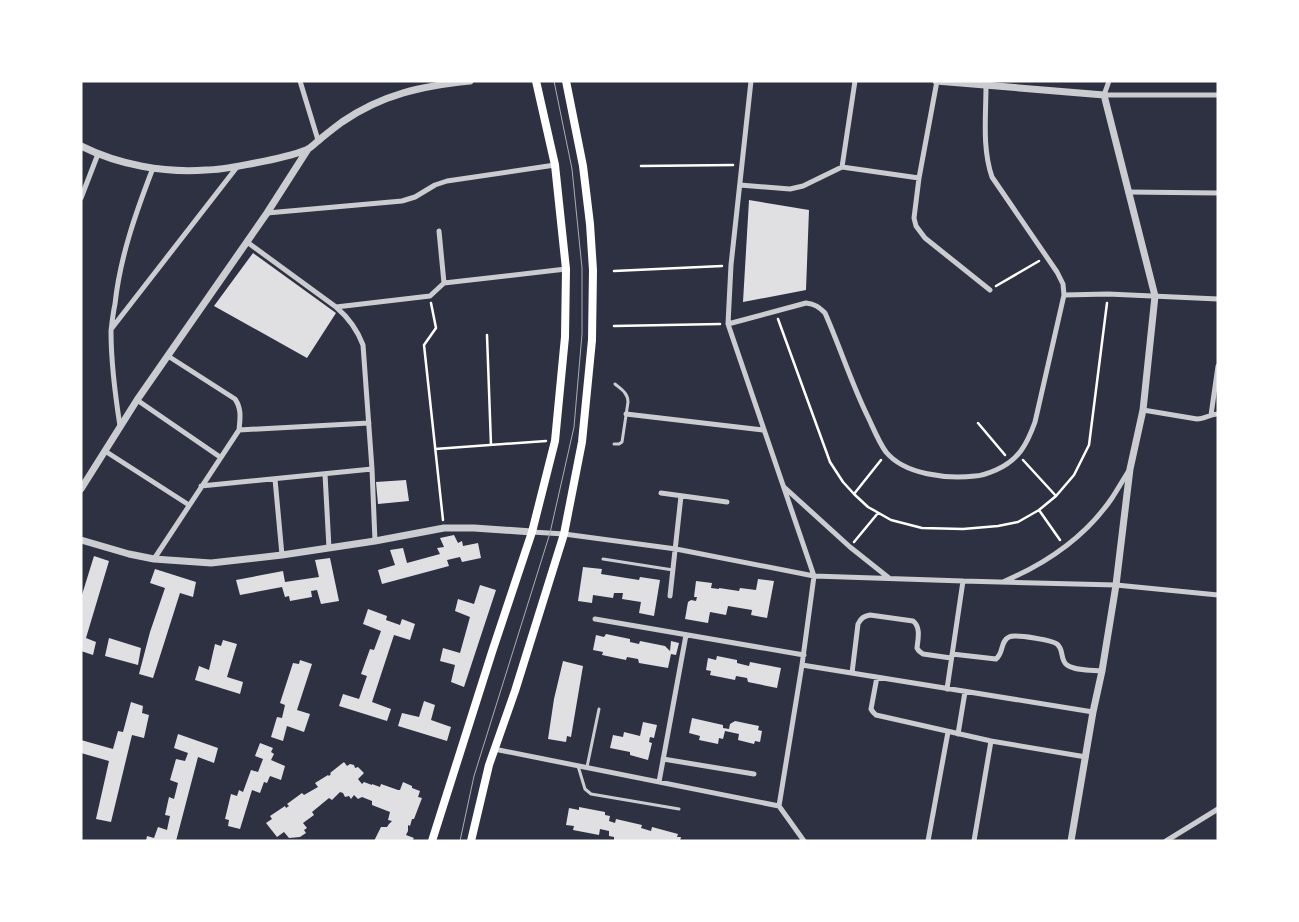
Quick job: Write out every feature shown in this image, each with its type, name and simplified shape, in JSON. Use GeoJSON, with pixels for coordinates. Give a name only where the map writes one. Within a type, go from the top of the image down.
{"type":"FeatureCollection","features":[{"type":"Feature","properties":{"kind":"main road"},"geometry":{"type":"LineString","coordinates":[[432,841],[532,532],[555,441],[565,337],[566,269],[555,165],[536,81]]}},
{"type":"Feature","properties":{"kind":"main road"},"geometry":{"type":"LineString","coordinates":[[471,841],[478,804],[494,749],[515,691],[564,534],[582,442],[592,340],[593,280],[590,224],[583,166],[566,81]]}},
{"type":"Feature","properties":{"kind":"street"},"geometry":{"type":"LineString","coordinates":[[300,81],[318,140]]}},
{"type":"Feature","properties":{"kind":"street"},"geometry":{"type":"LineString","coordinates":[[82,484],[137,400],[267,213],[308,149],[342,122],[370,106],[404,92],[437,84],[470,81]]}},
{"type":"Feature","properties":{"kind":"street"},"geometry":{"type":"LineString","coordinates":[[751,81],[731,265],[728,324],[814,576],[804,656],[779,806]]}},
{"type":"Feature","properties":{"kind":"street"},"geometry":{"type":"LineString","coordinates":[[842,167],[856,81]]}},
{"type":"Feature","properties":{"kind":"street"},"geometry":{"type":"LineString","coordinates":[[990,290],[925,238],[916,226],[914,218],[919,178],[937,81],[1104,96],[1218,96]]}},
{"type":"Feature","properties":{"kind":"street"},"geometry":{"type":"LineString","coordinates":[[1072,841],[1116,585],[1130,470],[1142,410],[1155,296],[1104,96],[1109,81]]}},
{"type":"Feature","properties":{"kind":"street"},"geometry":{"type":"LineString","coordinates":[[728,324],[806,304],[814,304],[820,308],[825,313],[876,435],[887,453],[900,464],[918,472],[957,477],[982,476],[1002,467],[1018,455],[1028,441],[1036,422],[1064,295],[1063,284],[1057,272],[992,177],[986,152],[986,86]]}},
{"type":"Feature","properties":{"kind":"street"},"geometry":{"type":"LineString","coordinates":[[81,146],[98,154],[152,168],[206,170],[272,159],[308,149]]}},
{"type":"Feature","properties":{"kind":"street"},"geometry":{"type":"LineString","coordinates":[[81,198],[98,154]]}},
{"type":"Feature","properties":{"kind":"street"},"geometry":{"type":"LineString","coordinates":[[267,213],[402,201],[415,197],[435,185],[447,182],[555,165]]}},
{"type":"Feature","properties":{"kind":"street"},"geometry":{"type":"LineString","coordinates":[[111,330],[237,166]]}},
{"type":"Feature","properties":{"kind":"street"},"geometry":{"type":"LineString","coordinates":[[740,186],[790,189],[803,186],[842,167],[919,178]]}},
{"type":"Feature","properties":{"kind":"street"},"geometry":{"type":"LineString","coordinates":[[120,426],[114,383],[111,330],[116,291],[126,248],[152,168]]}},
{"type":"Feature","properties":{"kind":"street"},"geometry":{"type":"LineString","coordinates":[[1128,192],[1218,193]]}},
{"type":"Feature","properties":{"kind":"street"},"geometry":{"type":"LineString","coordinates":[[439,231],[444,283]]}},
{"type":"Feature","properties":{"kind":"street"},"geometry":{"type":"LineString","coordinates":[[247,242],[347,317],[360,335],[363,345],[369,423],[375,541]]}},
{"type":"Feature","properties":{"kind":"street"},"geometry":{"type":"LineString","coordinates":[[336,308],[430,296],[444,283],[566,269]]}},
{"type":"Feature","properties":{"kind":"street"},"geometry":{"type":"LineString","coordinates":[[1064,295],[1108,294],[1218,299]]}},
{"type":"Feature","properties":{"kind":"street"},"geometry":{"type":"LineString","coordinates":[[154,560],[239,430],[240,409],[235,399],[168,356]]}},
{"type":"Feature","properties":{"kind":"street"},"geometry":{"type":"LineString","coordinates":[[1210,415],[1218,366]]}},
{"type":"Feature","properties":{"kind":"street"},"geometry":{"type":"LineString","coordinates":[[137,400],[220,457]]}},
{"type":"Feature","properties":{"kind":"street"},"geometry":{"type":"LineString","coordinates":[[1142,410],[1197,419],[1218,414]]}},
{"type":"Feature","properties":{"kind":"street"},"geometry":{"type":"LineString","coordinates":[[626,414],[763,430]]}},
{"type":"Feature","properties":{"kind":"street"},"geometry":{"type":"LineString","coordinates":[[239,430],[369,423]]}},
{"type":"Feature","properties":{"kind":"street"},"geometry":{"type":"LineString","coordinates":[[105,451],[189,505]]}},
{"type":"Feature","properties":{"kind":"street"},"geometry":{"type":"LineString","coordinates":[[201,486],[372,469]]}},
{"type":"Feature","properties":{"kind":"street"},"geometry":{"type":"LineString","coordinates":[[1002,582],[1024,573],[1065,547],[1090,525],[1112,498],[1130,470]]}},
{"type":"Feature","properties":{"kind":"street"},"geometry":{"type":"LineString","coordinates":[[325,474],[329,548]]}},
{"type":"Feature","properties":{"kind":"street"},"geometry":{"type":"LineString","coordinates":[[275,479],[282,555]]}},
{"type":"Feature","properties":{"kind":"street"},"geometry":{"type":"LineString","coordinates":[[783,486],[850,547],[889,579]]}},
{"type":"Feature","properties":{"kind":"street"},"geometry":{"type":"LineString","coordinates":[[661,493],[727,502]]}},
{"type":"Feature","properties":{"kind":"street"},"geometry":{"type":"LineString","coordinates":[[670,596],[681,496]]}},
{"type":"Feature","properties":{"kind":"street"},"geometry":{"type":"LineString","coordinates":[[81,540],[154,560],[211,563],[329,548],[444,528],[474,528],[564,534],[676,549],[814,576],[1116,585],[1218,594]]}},
{"type":"Feature","properties":{"kind":"street"},"geometry":{"type":"LineString","coordinates":[[947,689],[963,581]]}},
{"type":"Feature","properties":{"kind":"street"},"geometry":{"type":"LineString","coordinates":[[852,673],[858,624],[862,618],[870,615],[916,623],[918,628],[917,648],[923,654],[996,659],[1000,656],[1006,639],[1018,636],[1055,642],[1060,648],[1063,661],[1070,667],[1102,671]]}},
{"type":"Feature","properties":{"kind":"street"},"geometry":{"type":"LineString","coordinates":[[595,619],[804,656]]}},
{"type":"Feature","properties":{"kind":"street"},"geometry":{"type":"LineString","coordinates":[[658,782],[686,635]]}},
{"type":"Feature","properties":{"kind":"street"},"geometry":{"type":"LineString","coordinates":[[802,665],[1093,712]]}},
{"type":"Feature","properties":{"kind":"street"},"geometry":{"type":"LineString","coordinates":[[877,677],[871,709],[876,715],[991,741],[1086,757]]}},
{"type":"Feature","properties":{"kind":"street"},"geometry":{"type":"LineString","coordinates":[[958,734],[965,692]]}},
{"type":"Feature","properties":{"kind":"street"},"geometry":{"type":"LineString","coordinates":[[928,841],[948,732]]}},
{"type":"Feature","properties":{"kind":"street"},"geometry":{"type":"LineString","coordinates":[[974,841],[991,741]]}},
{"type":"Feature","properties":{"kind":"street"},"geometry":{"type":"LineString","coordinates":[[494,749],[779,806],[804,841]]}},
{"type":"Feature","properties":{"kind":"street"},"geometry":{"type":"LineString","coordinates":[[663,759],[754,774]]}},
{"type":"Feature","properties":{"kind":"street"},"geometry":{"type":"LineString","coordinates":[[1166,841],[1218,809]]}},
{"type":"Feature","properties":{"kind":"lane"},"geometry":{"type":"LineString","coordinates":[[614,444],[622,442],[628,402],[628,396],[615,384]]}},
{"type":"Feature","properties":{"kind":"lane"},"geometry":{"type":"LineString","coordinates":[[603,559],[673,570]]}},
{"type":"Feature","properties":{"kind":"lane"},"geometry":{"type":"LineString","coordinates":[[587,767],[599,709]]}},
{"type":"Feature","properties":{"kind":"lane"},"geometry":{"type":"LineString","coordinates":[[578,766],[585,789],[591,794],[679,809]]}},
{"type":"Feature","properties":{"kind":"path"},"geometry":{"type":"LineString","coordinates":[[641,166],[742,165]]}},
{"type":"Feature","properties":{"kind":"path"},"geometry":{"type":"LineString","coordinates":[[990,290],[1046,256]]}},
{"type":"Feature","properties":{"kind":"path"},"geometry":{"type":"LineString","coordinates":[[614,271],[731,265]]}},
{"type":"Feature","properties":{"kind":"path"},"geometry":{"type":"LineString","coordinates":[[774,311],[830,462],[843,482],[868,507],[891,520],[922,528],[963,529],[1018,522],[1039,510],[1056,496],[1074,475],[1089,445],[1108,294]]}},
{"type":"Feature","properties":{"kind":"path"},"geometry":{"type":"LineString","coordinates":[[430,296],[436,328],[424,344],[444,528]]}},
{"type":"Feature","properties":{"kind":"path"},"geometry":{"type":"LineString","coordinates":[[614,326],[728,324]]}},
{"type":"Feature","properties":{"kind":"path"},"geometry":{"type":"LineString","coordinates":[[487,335],[491,445]]}},
{"type":"Feature","properties":{"kind":"path"},"geometry":{"type":"LineString","coordinates":[[978,423],[1011,461]]}},
{"type":"Feature","properties":{"kind":"path"},"geometry":{"type":"LineString","coordinates":[[435,449],[555,441]]}},
{"type":"Feature","properties":{"kind":"path"},"geometry":{"type":"LineString","coordinates":[[854,494],[887,453]]}},
{"type":"Feature","properties":{"kind":"path"},"geometry":{"type":"LineString","coordinates":[[1018,455],[1056,496]]}},
{"type":"Feature","properties":{"kind":"path"},"geometry":{"type":"LineString","coordinates":[[1039,510],[1065,547]]}},
{"type":"Feature","properties":{"kind":"path"},"geometry":{"type":"LineString","coordinates":[[850,547],[878,512]]}},
{"type":"Feature","properties":{"kind":"building"},"geometry":{"type":"Polygon","coordinates":[[[749,200],[809,210],[806,290],[743,302],[749,200]]]}},
{"type":"Feature","properties":{"kind":"building"},"geometry":{"type":"Polygon","coordinates":[[[253,253],[336,313],[307,358],[214,306],[253,253]]]}},
{"type":"Feature","properties":{"kind":"building"},"geometry":{"type":"Polygon","coordinates":[[[406,480],[409,501],[378,504],[376,482],[406,480]]]}},
{"type":"Feature","properties":{"kind":"building"},"geometry":{"type":"Polygon","coordinates":[[[454,535],[458,543],[462,541],[463,546],[478,543],[481,558],[462,562],[460,557],[447,560],[449,566],[382,584],[378,570],[395,565],[390,550],[403,548],[407,563],[440,554],[437,548],[444,547],[440,538],[454,535]]]}},
{"type":"Feature","properties":{"kind":"building"},"geometry":{"type":"Polygon","coordinates":[[[94,556],[109,561],[86,638],[96,642],[93,655],[81,651],[81,598],[94,556]]]}},
{"type":"Feature","properties":{"kind":"building"},"geometry":{"type":"Polygon","coordinates":[[[330,558],[339,601],[321,604],[317,590],[311,591],[312,597],[290,601],[289,596],[285,597],[282,587],[240,595],[236,580],[283,571],[285,582],[319,577],[315,560],[330,558]]]}},
{"type":"Feature","properties":{"kind":"building"},"geometry":{"type":"Polygon","coordinates":[[[583,567],[602,569],[601,574],[639,580],[640,577],[660,580],[654,616],[639,613],[641,602],[622,599],[623,593],[614,593],[613,598],[593,595],[592,603],[578,601],[583,567]]]}},
{"type":"Feature","properties":{"kind":"building"},"geometry":{"type":"Polygon","coordinates":[[[155,569],[196,582],[193,597],[180,593],[153,678],[139,674],[150,632],[165,588],[150,583],[155,569]]]}},
{"type":"Feature","properties":{"kind":"building"},"geometry":{"type":"Polygon","coordinates":[[[758,579],[774,581],[767,618],[751,615],[752,610],[728,606],[726,615],[710,612],[708,623],[685,619],[688,602],[691,600],[696,601],[697,597],[694,597],[696,581],[712,583],[711,588],[739,591],[740,588],[756,590],[758,579]]]}},
{"type":"Feature","properties":{"kind":"building"},"geometry":{"type":"Polygon","coordinates":[[[480,585],[496,590],[464,687],[451,682],[455,665],[440,661],[443,648],[460,653],[470,617],[455,611],[458,599],[474,604],[480,585]]]}},
{"type":"Feature","properties":{"kind":"building"},"geometry":{"type":"Polygon","coordinates":[[[368,609],[387,616],[386,620],[400,625],[402,619],[415,624],[410,640],[394,635],[372,702],[391,709],[387,721],[339,706],[343,694],[359,699],[367,676],[361,674],[370,649],[374,650],[381,631],[363,624],[368,609]]]}},
{"type":"Feature","properties":{"kind":"building"},"geometry":{"type":"Polygon","coordinates":[[[606,634],[630,639],[630,642],[639,644],[640,641],[665,646],[670,651],[671,641],[679,643],[676,655],[671,654],[668,668],[639,663],[638,659],[627,657],[626,660],[602,655],[603,652],[593,650],[596,635],[604,637],[606,634]]]}},
{"type":"Feature","properties":{"kind":"building"},"geometry":{"type":"Polygon","coordinates":[[[109,638],[141,648],[138,665],[105,656],[109,638]]]}},
{"type":"Feature","properties":{"kind":"building"},"geometry":{"type":"Polygon","coordinates":[[[223,640],[237,644],[227,677],[243,682],[240,694],[195,680],[199,666],[209,670],[215,644],[221,646],[223,640]]]}},
{"type":"Feature","properties":{"kind":"building"},"geometry":{"type":"Polygon","coordinates":[[[717,656],[737,660],[737,663],[749,666],[750,662],[781,668],[777,688],[748,682],[747,678],[736,676],[735,680],[710,675],[711,671],[706,670],[708,658],[716,660],[717,656]]]}},
{"type":"Feature","properties":{"kind":"building"},"geometry":{"type":"Polygon","coordinates":[[[300,660],[312,664],[297,710],[310,714],[304,732],[287,726],[283,741],[271,737],[277,717],[282,718],[285,705],[280,703],[293,663],[299,664],[300,660]]]}},
{"type":"Feature","properties":{"kind":"building"},"geometry":{"type":"Polygon","coordinates":[[[563,661],[583,666],[571,737],[567,736],[566,742],[548,739],[554,699],[563,661]]]}},
{"type":"Feature","properties":{"kind":"building"},"geometry":{"type":"Polygon","coordinates":[[[424,701],[435,705],[431,720],[451,727],[447,741],[398,726],[402,713],[419,717],[424,701]]]}},
{"type":"Feature","properties":{"kind":"building"},"geometry":{"type":"Polygon","coordinates":[[[131,702],[143,706],[142,713],[149,715],[144,738],[132,735],[111,822],[96,819],[109,761],[81,753],[81,740],[113,749],[118,731],[123,732],[131,702]]]}},
{"type":"Feature","properties":{"kind":"building"},"geometry":{"type":"Polygon","coordinates":[[[692,718],[723,725],[723,728],[729,729],[730,724],[735,721],[759,726],[758,730],[762,731],[760,742],[755,741],[754,744],[738,740],[739,734],[725,731],[723,739],[719,738],[718,744],[699,740],[700,736],[689,733],[692,718]]]}},
{"type":"Feature","properties":{"kind":"building"},"geometry":{"type":"Polygon","coordinates":[[[643,722],[657,725],[654,738],[650,737],[649,742],[652,743],[648,760],[630,755],[630,752],[610,748],[613,735],[623,737],[624,732],[640,736],[643,722]]]}},
{"type":"Feature","properties":{"kind":"building"},"geometry":{"type":"Polygon","coordinates":[[[178,734],[218,748],[214,763],[198,757],[176,841],[146,841],[147,836],[154,838],[158,827],[167,830],[170,816],[165,815],[169,797],[174,799],[178,783],[170,780],[176,759],[185,761],[188,753],[174,748],[178,734]]]}},
{"type":"Feature","properties":{"kind":"building"},"geometry":{"type":"Polygon","coordinates":[[[260,743],[273,748],[271,752],[274,754],[271,760],[285,766],[281,780],[270,776],[267,783],[264,782],[260,793],[252,790],[240,829],[228,826],[229,820],[225,819],[231,794],[237,796],[239,790],[243,792],[251,770],[258,772],[263,759],[255,756],[260,743]]]}},
{"type":"Feature","properties":{"kind":"building"},"geometry":{"type":"Polygon","coordinates":[[[344,762],[347,766],[350,764],[354,765],[355,768],[358,767],[364,773],[358,779],[362,784],[364,782],[380,787],[381,784],[400,790],[403,782],[420,791],[418,797],[422,798],[414,819],[412,819],[410,826],[408,825],[406,835],[414,838],[412,841],[374,841],[381,827],[387,827],[392,821],[388,820],[390,812],[372,805],[372,801],[362,797],[358,799],[354,795],[351,799],[349,796],[345,797],[340,792],[332,800],[329,798],[312,812],[314,815],[303,823],[307,828],[304,830],[306,833],[300,837],[289,838],[284,832],[277,837],[266,823],[272,819],[270,816],[285,806],[286,808],[289,806],[287,804],[302,793],[304,795],[318,787],[315,783],[329,776],[330,773],[344,762]]]}},
{"type":"Feature","properties":{"kind":"building"},"geometry":{"type":"Polygon","coordinates":[[[579,807],[605,812],[605,815],[610,816],[609,821],[615,823],[616,819],[642,825],[641,828],[651,831],[652,827],[678,834],[677,837],[681,837],[680,841],[614,841],[614,837],[609,836],[609,831],[600,829],[599,835],[573,830],[574,826],[566,825],[569,808],[579,810],[579,807]]]}},
{"type":"Feature","properties":{"kind":"tram line"},"geometry":{"type":"LineString","coordinates":[[460,841],[474,776],[550,533],[574,427],[582,334],[582,268],[572,169],[554,81]]}}]}
